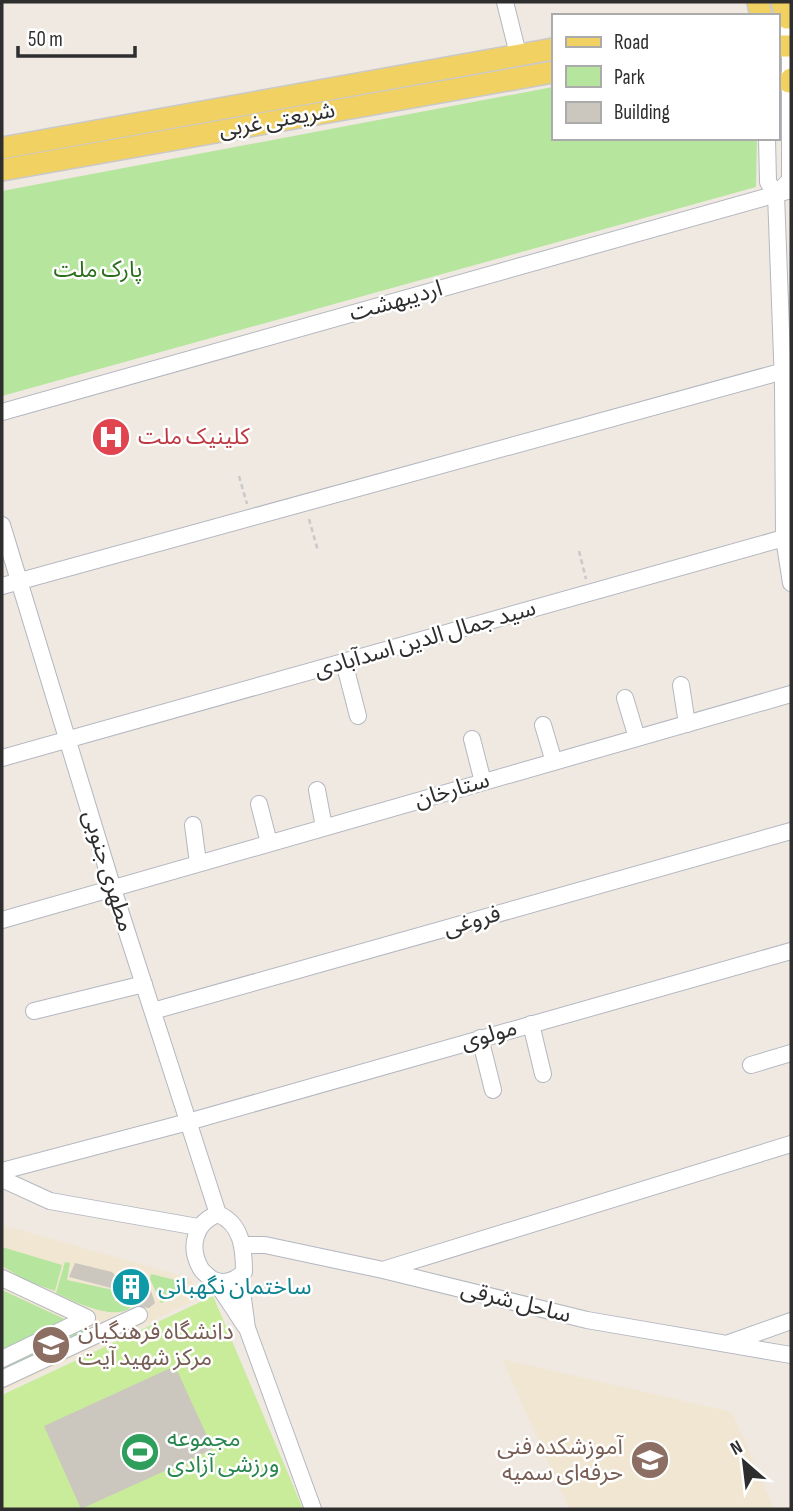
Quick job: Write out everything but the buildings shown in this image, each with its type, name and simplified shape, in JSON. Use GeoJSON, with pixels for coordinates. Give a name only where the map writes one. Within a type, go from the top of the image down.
{"type":"FeatureCollection","features":[{"type":"Feature","properties":{"kind":"main road","name":"شریعتی غربی"},"geometry":{"type":"LineString","coordinates":[[2,148],[552,49]]}},
{"type":"Feature","properties":{"kind":"main road","name":"شریعتی غربی"},"geometry":{"type":"LineString","coordinates":[[2,170],[552,72]]}},
{"type":"Feature","properties":{"kind":"street"},"geometry":{"type":"LineString","coordinates":[[505,2],[518,54]]}},
{"type":"Feature","properties":{"kind":"street"},"geometry":{"type":"LineString","coordinates":[[784,14],[790,80],[790,180],[783,192],[788,514],[784,538],[791,583]]}},
{"type":"Feature","properties":{"kind":"street"},"geometry":{"type":"LineString","coordinates":[[767,140],[768,182],[783,192]]}},
{"type":"Feature","properties":{"kind":"street","name":"اردیبهشت"},"geometry":{"type":"LineString","coordinates":[[2,412],[783,192]]}},
{"type":"Feature","properties":{"kind":"street"},"geometry":{"type":"LineString","coordinates":[[2,586],[787,370]]}},
{"type":"Feature","properties":{"kind":"street","name":"مطهری جنوبی"},"geometry":{"type":"LineString","coordinates":[[2,525],[113,889],[218,1214]]}},
{"type":"Feature","properties":{"kind":"street","name":"سید جمال الدین اسدآبادی"},"geometry":{"type":"LineString","coordinates":[[2,758],[784,538]]}},
{"type":"Feature","properties":{"kind":"street"},"geometry":{"type":"LineString","coordinates":[[344,662],[358,716]]}},
{"type":"Feature","properties":{"kind":"street"},"geometry":{"type":"LineString","coordinates":[[681,685],[687,724]]}},
{"type":"Feature","properties":{"kind":"street","name":"ستارخان"},"geometry":{"type":"LineString","coordinates":[[2,920],[791,694]]}},
{"type":"Feature","properties":{"kind":"street"},"geometry":{"type":"LineString","coordinates":[[625,698],[638,738]]}},
{"type":"Feature","properties":{"kind":"street"},"geometry":{"type":"LineString","coordinates":[[543,725],[554,762]]}},
{"type":"Feature","properties":{"kind":"street"},"geometry":{"type":"LineString","coordinates":[[472,739],[483,782]]}},
{"type":"Feature","properties":{"kind":"street"},"geometry":{"type":"LineString","coordinates":[[317,790],[324,827]]}},
{"type":"Feature","properties":{"kind":"street"},"geometry":{"type":"LineString","coordinates":[[259,804],[269,842]]}},
{"type":"Feature","properties":{"kind":"street"},"geometry":{"type":"LineString","coordinates":[[193,825],[198,863]]}},
{"type":"Feature","properties":{"kind":"street","name":"فروغی"},"geometry":{"type":"LineString","coordinates":[[153,1011],[791,831]]}},
{"type":"Feature","properties":{"kind":"street","name":"مولوی"},"geometry":{"type":"LineString","coordinates":[[2,1171],[188,1122],[791,951]]}},
{"type":"Feature","properties":{"kind":"street"},"geometry":{"type":"LineString","coordinates":[[34,1011],[144,984]]}},
{"type":"Feature","properties":{"kind":"street"},"geometry":{"type":"LineString","coordinates":[[531,1024],[543,1074]]}},
{"type":"Feature","properties":{"kind":"street"},"geometry":{"type":"LineString","coordinates":[[480,1038],[493,1090]]}},
{"type":"Feature","properties":{"kind":"street"},"geometry":{"type":"LineString","coordinates":[[751,1065],[791,1053]]}},
{"type":"Feature","properties":{"kind":"street"},"geometry":{"type":"LineString","coordinates":[[383,1270],[791,1144]]}},
{"type":"Feature","properties":{"kind":"street"},"geometry":{"type":"LineString","coordinates":[[2,1179],[50,1201],[198,1227]]}},
{"type":"Feature","properties":{"kind":"street"},"geometry":{"type":"LineString","coordinates":[[218,1214],[234,1224],[242,1245],[244,1272],[240,1277],[220,1283],[199,1267],[195,1245],[198,1227],[218,1214]]}},
{"type":"Feature","properties":{"kind":"street","name":"ساحل شرقی"},"geometry":{"type":"LineString","coordinates":[[242,1245],[265,1245],[383,1270],[587,1320],[791,1355]]}},
{"type":"Feature","properties":{"kind":"street"},"geometry":{"type":"LineString","coordinates":[[240,1277],[247,1328],[313,1509]]}},
{"type":"Feature","properties":{"kind":"street"},"geometry":{"type":"LineString","coordinates":[[2,1278],[87,1318],[2,1359]]}},
{"type":"Feature","properties":{"kind":"street"},"geometry":{"type":"LineString","coordinates":[[214,1280],[247,1328]]}},
{"type":"Feature","properties":{"kind":"street"},"geometry":{"type":"LineString","coordinates":[[2,1379],[139,1315]]}},
{"type":"Feature","properties":{"kind":"street"},"geometry":{"type":"LineString","coordinates":[[726,1343],[791,1321]]}},
{"type":"Feature","properties":{"kind":"path"},"geometry":{"type":"LineString","coordinates":[[239,476],[250,518]]}},
{"type":"Feature","properties":{"kind":"path"},"geometry":{"type":"LineString","coordinates":[[305,502],[318,551]]}},
{"type":"Feature","properties":{"kind":"path"},"geometry":{"type":"LineString","coordinates":[[579,551],[590,592]]}},
{"type":"Feature","properties":{"kind":"shaded area","name":"دانشگاه فرهنگیان مرکز شهید آیت"},"geometry":{"type":"Polygon","coordinates":[[[2,1225],[190,1278],[200,1298],[2,1392],[2,1225]]]}},
{"type":"Feature","properties":{"kind":"shaded area","name":"آموزشکده فنی حرفه‌ای سمیه"},"geometry":{"type":"Polygon","coordinates":[[[502,1359],[732,1412],[774,1509],[569,1509],[502,1359]]]}},
{"type":"Feature","properties":{"kind":"green space","name":"پارک ملت"},"geometry":{"type":"Polygon","coordinates":[[[552,87],[552,140],[757,140],[756,187],[2,396],[2,191],[552,87]]]}},
{"type":"Feature","properties":{"kind":"green space"},"geometry":{"type":"Polygon","coordinates":[[[2,1247],[62,1265],[55,1291],[27,1281],[2,1266],[2,1247]]]}},
{"type":"Feature","properties":{"kind":"green space"},"geometry":{"type":"Polygon","coordinates":[[[65,1262],[70,1263],[67,1280],[113,1290],[115,1301],[128,1301],[130,1308],[123,1311],[104,1311],[82,1305],[56,1293],[65,1262]]]}},
{"type":"Feature","properties":{"kind":"green space"},"geometry":{"type":"Polygon","coordinates":[[[151,1274],[183,1282],[188,1291],[161,1303],[150,1279],[151,1274]]]}},
{"type":"Feature","properties":{"kind":"green space"},"geometry":{"type":"Polygon","coordinates":[[[2,1290],[90,1331],[2,1372],[2,1290]]]}},
{"type":"Feature","properties":{"kind":"green space","name":"مجموعه ورزشی آزادی"},"geometry":{"type":"Polygon","coordinates":[[[213,1296],[303,1509],[2,1509],[2,1395],[213,1296]]]}},
{"type":"Feature","properties":{"kind":"place","name":"کلینیک ملت"},"geometry":{"type":"Point","coordinates":[111,437]}},
{"type":"Feature","properties":{"kind":"place","name":"ساختمان نگهبانی"},"geometry":{"type":"Point","coordinates":[131,1287]}},
{"type":"Feature","properties":{"kind":"place","name":"دانشگاه فرهنگیان مرکز شهید آیت"},"geometry":{"type":"Point","coordinates":[51,1345]}},
{"type":"Feature","properties":{"kind":"place","name":"مجموعه ورزشی آزادی"},"geometry":{"type":"Point","coordinates":[140,1452]}},
{"type":"Feature","properties":{"kind":"place","name":"آموزشکده فنی حرفه‌ای سمیه"},"geometry":{"type":"Point","coordinates":[650,1460]}}]}
